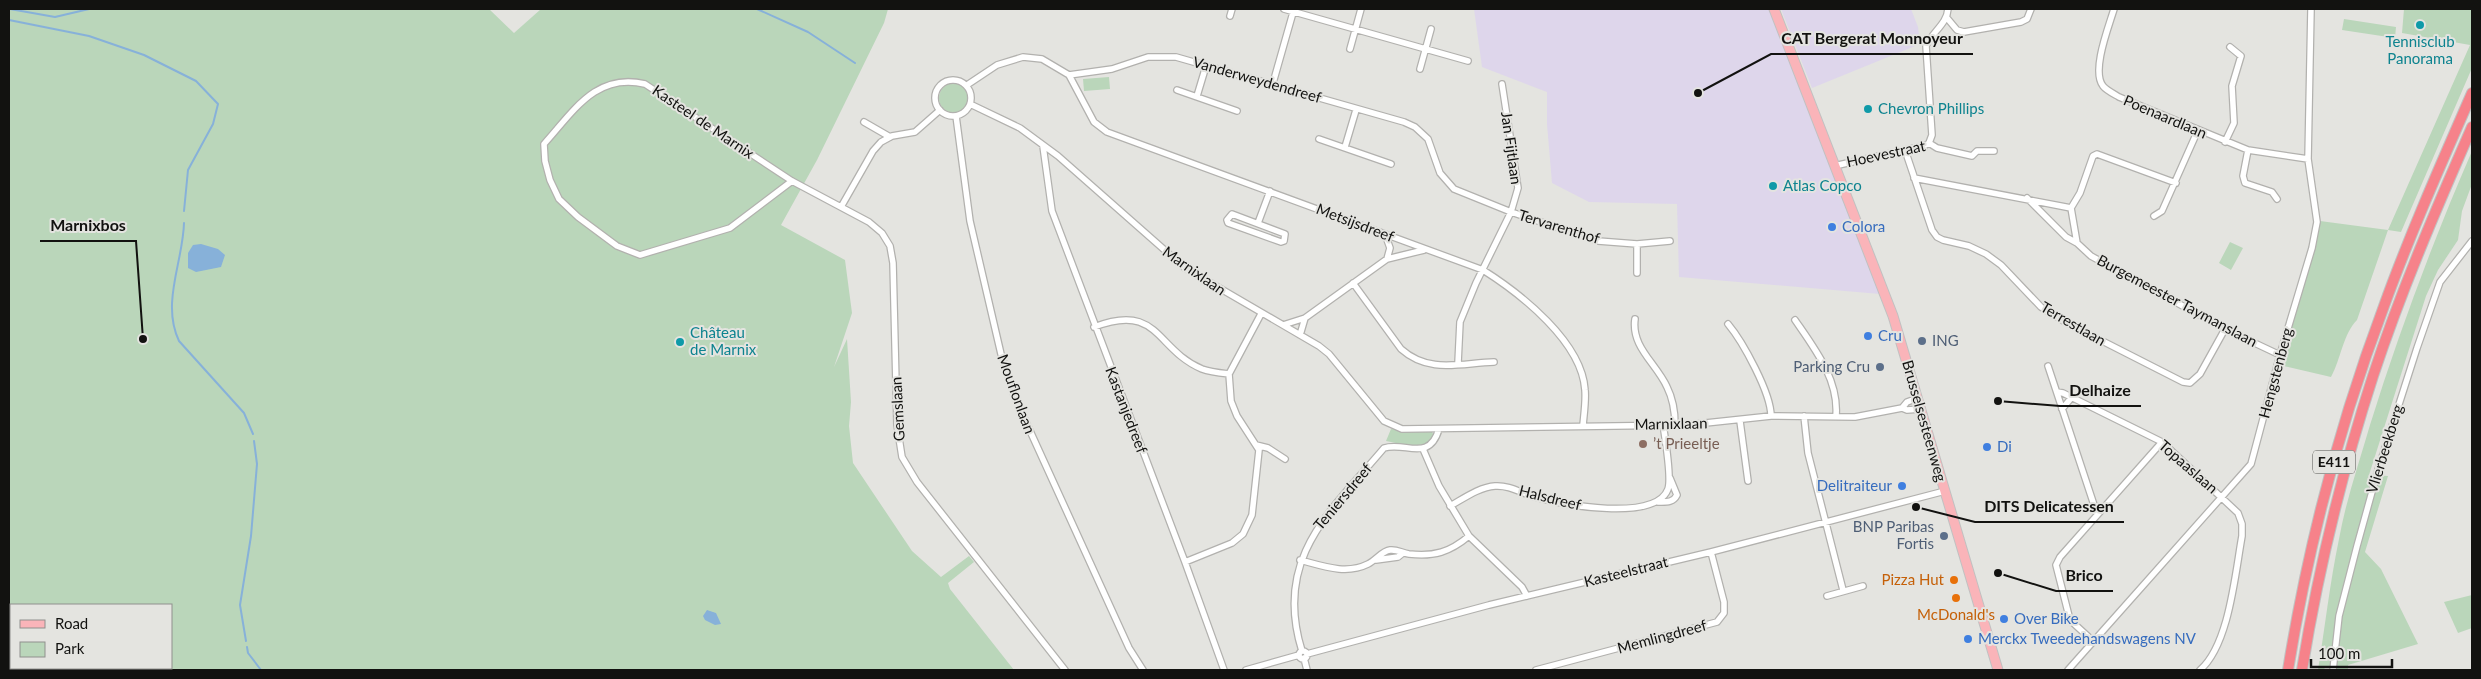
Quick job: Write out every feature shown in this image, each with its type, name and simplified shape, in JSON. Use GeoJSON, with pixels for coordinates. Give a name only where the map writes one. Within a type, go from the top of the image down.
{"type":"FeatureCollection","features":[{"type":"Feature","properties":{"kind":"highway","name":"E411"},"geometry":{"type":"LineString","coordinates":[[2288,670],[2320,518],[2339,442],[2360,374],[2402,259],[2472,93]]}},
{"type":"Feature","properties":{"kind":"highway","name":"E411"},"geometry":{"type":"LineString","coordinates":[[2302,670],[2333,519],[2373,377],[2414,265],[2472,127]]}},
{"type":"Feature","properties":{"kind":"main road","name":"Brusselsesteenweg"},"geometry":{"type":"LineString","coordinates":[[1774,9],[1892,316],[1998,670]]}},
{"type":"Feature","properties":{"kind":"street"},"geometry":{"type":"LineString","coordinates":[[1230,16],[1232,9]]}},
{"type":"Feature","properties":{"kind":"street"},"geometry":{"type":"LineString","coordinates":[[1284,9],[1294,10],[1468,62]]}},
{"type":"Feature","properties":{"kind":"street"},"geometry":{"type":"LineString","coordinates":[[1350,49],[1362,9]]}},
{"type":"Feature","properties":{"kind":"street"},"geometry":{"type":"LineString","coordinates":[[1948,9],[1947,18],[1951,25],[1964,32],[2021,22],[2027,19],[2031,9]]}},
{"type":"Feature","properties":{"kind":"street","name":"Poenaardlaan"},"geometry":{"type":"LineString","coordinates":[[2114,9],[2099,62],[2098,74],[2102,86],[2119,97],[2225,142],[2248,150],[2308,159]]}},
{"type":"Feature","properties":{"kind":"street","name":"Hengstenberg"},"geometry":{"type":"LineString","coordinates":[[2068,670],[2251,464],[2280,354],[2312,248],[2317,222],[2308,159],[2311,9]]}},
{"type":"Feature","properties":{"kind":"street"},"geometry":{"type":"LineString","coordinates":[[1273,83],[1294,10]]}},
{"type":"Feature","properties":{"kind":"street"},"geometry":{"type":"LineString","coordinates":[[1929,142],[1932,135],[1926,46],[1931,35],[1947,18]]}},
{"type":"Feature","properties":{"kind":"street"},"geometry":{"type":"LineString","coordinates":[[1420,69],[1431,29]]}},
{"type":"Feature","properties":{"kind":"street"},"geometry":{"type":"LineString","coordinates":[[2225,142],[2234,123],[2232,86],[2241,56],[2230,47]]}},
{"type":"Feature","properties":{"kind":"street"},"geometry":{"type":"LineString","coordinates":[[967,85],[992,67],[1023,57],[1042,59],[1069,75]]}},
{"type":"Feature","properties":{"kind":"street","name":"Vanderweydendreef"},"geometry":{"type":"LineString","coordinates":[[1069,75],[1112,69],[1148,57],[1176,57],[1273,83],[1356,110],[1404,122],[1415,127],[1428,140],[1437,165],[1446,182],[1454,189],[1511,212]]}},
{"type":"Feature","properties":{"kind":"street"},"geometry":{"type":"LineString","coordinates":[[1197,96],[1206,66]]}},
{"type":"Feature","properties":{"kind":"street","name":"Metsijsdreef"},"geometry":{"type":"LineString","coordinates":[[1069,75],[1083,104],[1099,127],[1424,250],[1483,270],[1526,300],[1543,315],[1565,345],[1582,375],[1585,390],[1583,425]]}},
{"type":"Feature","properties":{"kind":"street"},"geometry":{"type":"LineString","coordinates":[[952,79],[960,80],[967,85],[971,92],[970,104],[966,111],[956,116],[949,115],[940,110],[935,97],[941,84],[952,79]]}},
{"type":"Feature","properties":{"kind":"street","name":"Kasteel de Marnix"},"geometry":{"type":"LineString","coordinates":[[792,181],[730,228],[640,255],[617,246],[578,217],[559,199],[546,167],[544,144],[589,95],[609,83],[629,80],[658,90],[722,137],[792,181],[841,207]]}},
{"type":"Feature","properties":{"kind":"street","name":"Jan Fijtlaan"},"geometry":{"type":"LineString","coordinates":[[1502,84],[1518,188],[1511,212]]}},
{"type":"Feature","properties":{"kind":"street"},"geometry":{"type":"LineString","coordinates":[[1177,90],[1237,111]]}},
{"type":"Feature","properties":{"kind":"street","name":"Marnixlaan"},"geometry":{"type":"LineString","coordinates":[[970,104],[1020,128],[1058,156],[1185,268],[1329,354],[1384,421],[1402,429],[1675,425],[1740,421],[1771,416],[1855,417],[1902,408],[1907,410],[1921,409]]}},
{"type":"Feature","properties":{"kind":"street"},"geometry":{"type":"LineString","coordinates":[[841,207],[873,151],[881,142],[890,137],[908,134],[921,128],[940,110]]}},
{"type":"Feature","properties":{"kind":"street"},"geometry":{"type":"LineString","coordinates":[[1345,147],[1356,110]]}},
{"type":"Feature","properties":{"kind":"street","name":"Mouflonlaan"},"geometry":{"type":"LineString","coordinates":[[956,116],[970,221],[1001,354],[1015,398],[1125,639],[1143,670]]}},
{"type":"Feature","properties":{"kind":"street"},"geometry":{"type":"LineString","coordinates":[[864,122],[890,137]]}},
{"type":"Feature","properties":{"kind":"street"},"geometry":{"type":"LineString","coordinates":[[2154,216],[2162,211],[2198,130]]}},
{"type":"Feature","properties":{"kind":"street"},"geometry":{"type":"LineString","coordinates":[[1319,139],[1391,164]]}},
{"type":"Feature","properties":{"kind":"street","name":"Hoevestraat"},"geometry":{"type":"LineString","coordinates":[[1834,166],[1905,150],[1929,142],[1937,148],[1972,156],[1977,152],[1994,151]]}},
{"type":"Feature","properties":{"kind":"street","name":"Kastanjedreef"},"geometry":{"type":"LineString","coordinates":[[1043,146],[1052,212],[1094,327],[1186,562],[1224,670]]}},
{"type":"Feature","properties":{"kind":"street","name":"Terrestlaan"},"geometry":{"type":"LineString","coordinates":[[1905,150],[1932,230],[1937,237],[1969,246],[1986,254],[2001,265],[2040,307],[2067,323],[2183,382],[2190,383],[2200,374],[2225,329]]}},
{"type":"Feature","properties":{"kind":"street"},"geometry":{"type":"LineString","coordinates":[[2248,150],[2243,176],[2245,183],[2272,192],[2277,199]]}},
{"type":"Feature","properties":{"kind":"street"},"geometry":{"type":"LineString","coordinates":[[2077,244],[2071,208],[2080,192],[2093,156],[2098,154],[2176,183]]}},
{"type":"Feature","properties":{"kind":"street"},"geometry":{"type":"LineString","coordinates":[[1914,178],[2027,198],[2071,208]]}},
{"type":"Feature","properties":{"kind":"street"},"geometry":{"type":"LineString","coordinates":[[1258,223],[1270,191]]}},
{"type":"Feature","properties":{"kind":"street","name":"Burgemeester Taymanslaan"},"geometry":{"type":"LineString","coordinates":[[2027,198],[2066,237],[2112,269],[2225,329],[2280,354]]}},
{"type":"Feature","properties":{"kind":"street","name":"Gemslaan"},"geometry":{"type":"LineString","coordinates":[[841,207],[875,227],[882,233],[890,246],[893,263],[897,425],[902,457],[917,482],[1065,670]]}},
{"type":"Feature","properties":{"kind":"street"},"geometry":{"type":"LineString","coordinates":[[1458,364],[1460,322],[1511,212]]}},
{"type":"Feature","properties":{"kind":"street","name":"Tervarenthof"},"geometry":{"type":"LineString","coordinates":[[1511,212],[1598,241],[1637,244],[1670,240]]}},
{"type":"Feature","properties":{"kind":"street"},"geometry":{"type":"LineString","coordinates":[[1232,214],[1258,223],[1285,234],[1284,241],[1281,242],[1228,223],[1227,220],[1232,214]]}},
{"type":"Feature","properties":{"kind":"street"},"geometry":{"type":"LineString","coordinates":[[1384,234],[1390,248],[1387,258]]}},
{"type":"Feature","properties":{"kind":"street","name":"Vlierbeekberg"},"geometry":{"type":"LineString","coordinates":[[2333,670],[2340,616],[2358,546],[2378,470],[2417,348],[2440,282],[2472,241]]}},
{"type":"Feature","properties":{"kind":"street"},"geometry":{"type":"LineString","coordinates":[[1637,244],[1637,273]]}},
{"type":"Feature","properties":{"kind":"street"},"geometry":{"type":"LineString","coordinates":[[1283,325],[1305,318],[1387,258],[1424,250]]}},
{"type":"Feature","properties":{"kind":"street"},"geometry":{"type":"LineString","coordinates":[[1353,283],[1401,349],[1411,358],[1432,366],[1494,362]]}},
{"type":"Feature","properties":{"kind":"street"},"geometry":{"type":"LineString","coordinates":[[1186,562],[1220,550],[1243,534],[1252,515],[1259,450],[1237,416],[1231,402],[1228,374],[1261,314]]}},
{"type":"Feature","properties":{"kind":"street"},"geometry":{"type":"LineString","coordinates":[[1094,327],[1128,318],[1140,321],[1155,330],[1190,362],[1202,368],[1228,374]]}},
{"type":"Feature","properties":{"kind":"street"},"geometry":{"type":"LineString","coordinates":[[1300,335],[1305,318]]}},
{"type":"Feature","properties":{"kind":"street"},"geometry":{"type":"LineString","coordinates":[[1635,319],[1633,331],[1639,346],[1666,385],[1673,402],[1675,425]]}},
{"type":"Feature","properties":{"kind":"street"},"geometry":{"type":"LineString","coordinates":[[1796,320],[1821,358],[1830,379],[1837,404],[1836,416]]}},
{"type":"Feature","properties":{"kind":"street"},"geometry":{"type":"LineString","coordinates":[[1728,324],[1741,342],[1755,371],[1771,407],[1771,416]]}},
{"type":"Feature","properties":{"kind":"street"},"geometry":{"type":"LineString","coordinates":[[2048,366],[2097,514]]}},
{"type":"Feature","properties":{"kind":"street","name":"Topaaslaan"},"geometry":{"type":"LineString","coordinates":[[2057,392],[2072,397],[2162,442],[2238,513],[2242,524],[2242,536],[2222,637],[2210,661],[2200,670]]}},
{"type":"Feature","properties":{"kind":"street"},"geometry":{"type":"LineString","coordinates":[[2062,409],[2072,397]]}},
{"type":"Feature","properties":{"kind":"street","name":"Marnixlaan"},"geometry":{"type":"LineString","coordinates":[[1902,408],[1907,402],[1918,398]]}},
{"type":"Feature","properties":{"kind":"street"},"geometry":{"type":"LineString","coordinates":[[1804,416],[1808,453],[1843,590]]}},
{"type":"Feature","properties":{"kind":"street"},"geometry":{"type":"LineString","coordinates":[[1740,421],[1748,481]]}},
{"type":"Feature","properties":{"kind":"street","name":"Halsdreef"},"geometry":{"type":"LineString","coordinates":[[1450,506],[1481,490],[1494,486],[1509,487],[1535,497],[1564,504],[1602,508],[1637,507],[1656,502],[1672,501],[1677,495],[1670,478],[1663,424]]}},
{"type":"Feature","properties":{"kind":"street"},"geometry":{"type":"LineString","coordinates":[[1439,429],[1436,437],[1423,449],[1450,506],[1469,536],[1522,587],[1527,596]]}},
{"type":"Feature","properties":{"kind":"street"},"geometry":{"type":"LineString","coordinates":[[2094,642],[2070,620],[2056,565],[2060,557],[2097,514],[2162,442]]}},
{"type":"Feature","properties":{"kind":"street"},"geometry":{"type":"LineString","coordinates":[[1256,445],[1268,448],[1284,459]]}},
{"type":"Feature","properties":{"kind":"street","name":"Teniersdreef"},"geometry":{"type":"LineString","coordinates":[[1307,670],[1294,611],[1294,591],[1300,560],[1312,535],[1384,448],[1392,445],[1407,449],[1423,449]]}},
{"type":"Feature","properties":{"kind":"street"},"geometry":{"type":"LineString","coordinates":[[1656,502],[1664,496],[1670,478]]}},
{"type":"Feature","properties":{"kind":"street","name":"Kasteelstraat"},"geometry":{"type":"LineString","coordinates":[[1246,670],[1527,596],[1710,552],[1945,491]]}},
{"type":"Feature","properties":{"kind":"street"},"geometry":{"type":"LineString","coordinates":[[1300,560],[1337,569],[1351,570],[1376,560],[1398,557],[1403,553],[1434,555],[1458,545],[1469,536]]}},
{"type":"Feature","properties":{"kind":"street","name":"Memlingdreef"},"geometry":{"type":"LineString","coordinates":[[1536,670],[1717,622],[1724,613],[1724,602],[1710,552]]}},
{"type":"Feature","properties":{"kind":"street"},"geometry":{"type":"LineString","coordinates":[[1827,596],[1863,586]]}},
{"type":"Feature","properties":{"kind":"shaded area"},"geometry":{"type":"Polygon","coordinates":[[[1474,9],[1769,9],[1880,294],[1679,277],[1677,204],[1589,202],[1552,183],[1547,124],[1547,92],[1482,67],[1474,9]]]}},
{"type":"Feature","properties":{"kind":"shaded area"},"geometry":{"type":"Polygon","coordinates":[[[1781,9],[1911,9],[1918,27],[1920,44],[1812,88],[1781,9]]]}},
{"type":"Feature","properties":{"kind":"green space"},"geometry":{"type":"Polygon","coordinates":[[[9,9],[489,9],[514,33],[541,9],[888,9],[884,23],[817,160],[781,225],[845,260],[852,313],[834,367],[847,339],[851,402],[849,426],[853,463],[912,551],[941,577],[969,556],[974,562],[948,583],[950,589],[1014,670],[9,670],[9,9]]]}},
{"type":"Feature","properties":{"kind":"green space"},"geometry":{"type":"Polygon","coordinates":[[[2404,9],[2472,9],[2472,68],[2401,232],[2388,230],[2470,45],[2402,33],[2404,9]]]}},
{"type":"Feature","properties":{"kind":"green space"},"geometry":{"type":"Polygon","coordinates":[[[2344,19],[2396,27],[2395,38],[2342,30],[2344,19]]]}},
{"type":"Feature","properties":{"kind":"green space"},"geometry":{"type":"Polygon","coordinates":[[[1109,77],[1110,89],[1084,91],[1083,79],[1109,77]]]}},
{"type":"Feature","properties":{"kind":"green space"},"geometry":{"type":"Polygon","coordinates":[[[954,83],[964,88],[969,98],[964,108],[954,113],[944,108],[939,98],[944,88],[954,83]]]}},
{"type":"Feature","properties":{"kind":"green space"},"geometry":{"type":"Polygon","coordinates":[[[2472,151],[2472,184],[2462,211],[2458,240],[2438,270],[2426,296],[2369,475],[2388,476],[2365,552],[2381,569],[2418,644],[2348,665],[2348,670],[2336,670],[2336,667],[2325,667],[2324,670],[2318,670],[2336,555],[2353,482],[2381,390],[2405,321],[2430,253],[2472,151]]]}},
{"type":"Feature","properties":{"kind":"green space"},"geometry":{"type":"Polygon","coordinates":[[[2320,221],[2388,230],[2357,320],[2348,332],[2331,377],[2279,365],[2316,245],[2320,221]]]}},
{"type":"Feature","properties":{"kind":"green space"},"geometry":{"type":"Polygon","coordinates":[[[2230,242],[2243,248],[2231,270],[2219,263],[2230,242]]]}},
{"type":"Feature","properties":{"kind":"green space"},"geometry":{"type":"Polygon","coordinates":[[[1391,429],[1419,432],[1431,431],[1434,435],[1426,444],[1411,446],[1386,441],[1391,429]]]}},
{"type":"Feature","properties":{"kind":"green space"},"geometry":{"type":"Polygon","coordinates":[[[2472,595],[2472,628],[2458,633],[2444,602],[2472,595]]]}},
{"type":"Feature","properties":{"kind":"water"},"geometry":{"type":"Polygon","coordinates":[[[201,244],[218,249],[225,255],[221,267],[196,272],[188,268],[188,253],[193,245],[201,244]]]}},
{"type":"Feature","properties":{"kind":"water"},"geometry":{"type":"Polygon","coordinates":[[[707,610],[716,613],[721,624],[715,625],[705,620],[703,616],[707,610]]]}},
{"type":"Feature","properties":{"kind":"waterway"},"geometry":{"type":"LineString","coordinates":[[10,9],[55,17],[89,9]]}},
{"type":"Feature","properties":{"kind":"waterway"},"geometry":{"type":"LineString","coordinates":[[757,9],[808,32],[855,63]]}},
{"type":"Feature","properties":{"kind":"waterway"},"geometry":{"type":"LineString","coordinates":[[9,20],[89,36],[144,55],[196,81],[218,104],[213,124],[188,170],[184,211]]}},
{"type":"Feature","properties":{"kind":"waterway"},"geometry":{"type":"LineString","coordinates":[[184,223],[172,297],[174,327],[179,341],[244,413],[253,434]]}},
{"type":"Feature","properties":{"kind":"waterway"},"geometry":{"type":"LineString","coordinates":[[246,641],[240,605],[251,536],[257,464],[254,441]]}},
{"type":"Feature","properties":{"kind":"waterway"},"geometry":{"type":"LineString","coordinates":[[247,647],[248,653],[261,670]]}},
{"type":"Feature","properties":{"kind":"place","name":"Tennisclub Panorama"},"geometry":{"type":"Point","coordinates":[2420,25]}},
{"type":"Feature","properties":{"kind":"place","name":"CAT Bergerat Monnoyeur"},"geometry":{"type":"Point","coordinates":[1698,93]}},
{"type":"Feature","properties":{"kind":"place","name":"Chevron Phillips"},"geometry":{"type":"Point","coordinates":[1868,109]}},
{"type":"Feature","properties":{"kind":"place","name":"Atlas Copco"},"geometry":{"type":"Point","coordinates":[1773,186]}},
{"type":"Feature","properties":{"kind":"place","name":"Colora"},"geometry":{"type":"Point","coordinates":[1832,227]}},
{"type":"Feature","properties":{"kind":"place","name":"Cru"},"geometry":{"type":"Point","coordinates":[1868,336]}},
{"type":"Feature","properties":{"kind":"place","name":"Marnixbos"},"geometry":{"type":"Point","coordinates":[143,339]}},
{"type":"Feature","properties":{"kind":"place","name":"ING"},"geometry":{"type":"Point","coordinates":[1922,341]}},
{"type":"Feature","properties":{"kind":"place","name":"Château de Marnix"},"geometry":{"type":"Point","coordinates":[680,342]}},
{"type":"Feature","properties":{"kind":"place","name":"Parking Cru"},"geometry":{"type":"Point","coordinates":[1880,367]}},
{"type":"Feature","properties":{"kind":"place","name":"Delhaize"},"geometry":{"type":"Point","coordinates":[1998,401]}},
{"type":"Feature","properties":{"kind":"place","name":"’t Prieeltje"},"geometry":{"type":"Point","coordinates":[1643,444]}},
{"type":"Feature","properties":{"kind":"place","name":"Di"},"geometry":{"type":"Point","coordinates":[1987,447]}},
{"type":"Feature","properties":{"kind":"place","name":"Delitraiteur"},"geometry":{"type":"Point","coordinates":[1902,486]}},
{"type":"Feature","properties":{"kind":"place","name":"DITS Delicatessen"},"geometry":{"type":"Point","coordinates":[1916,507]}},
{"type":"Feature","properties":{"kind":"place","name":"BNP Paribas Fortis"},"geometry":{"type":"Point","coordinates":[1944,536]}},
{"type":"Feature","properties":{"kind":"place","name":"Brico"},"geometry":{"type":"Point","coordinates":[1998,573]}},
{"type":"Feature","properties":{"kind":"place","name":"Pizza Hut"},"geometry":{"type":"Point","coordinates":[1954,580]}},
{"type":"Feature","properties":{"kind":"place","name":"McDonald's"},"geometry":{"type":"Point","coordinates":[1956,598]}},
{"type":"Feature","properties":{"kind":"place","name":"Over Bike"},"geometry":{"type":"Point","coordinates":[2004,619]}},
{"type":"Feature","properties":{"kind":"place","name":"Merckx Tweedehandswagens NV"},"geometry":{"type":"Point","coordinates":[1968,639]}}]}
